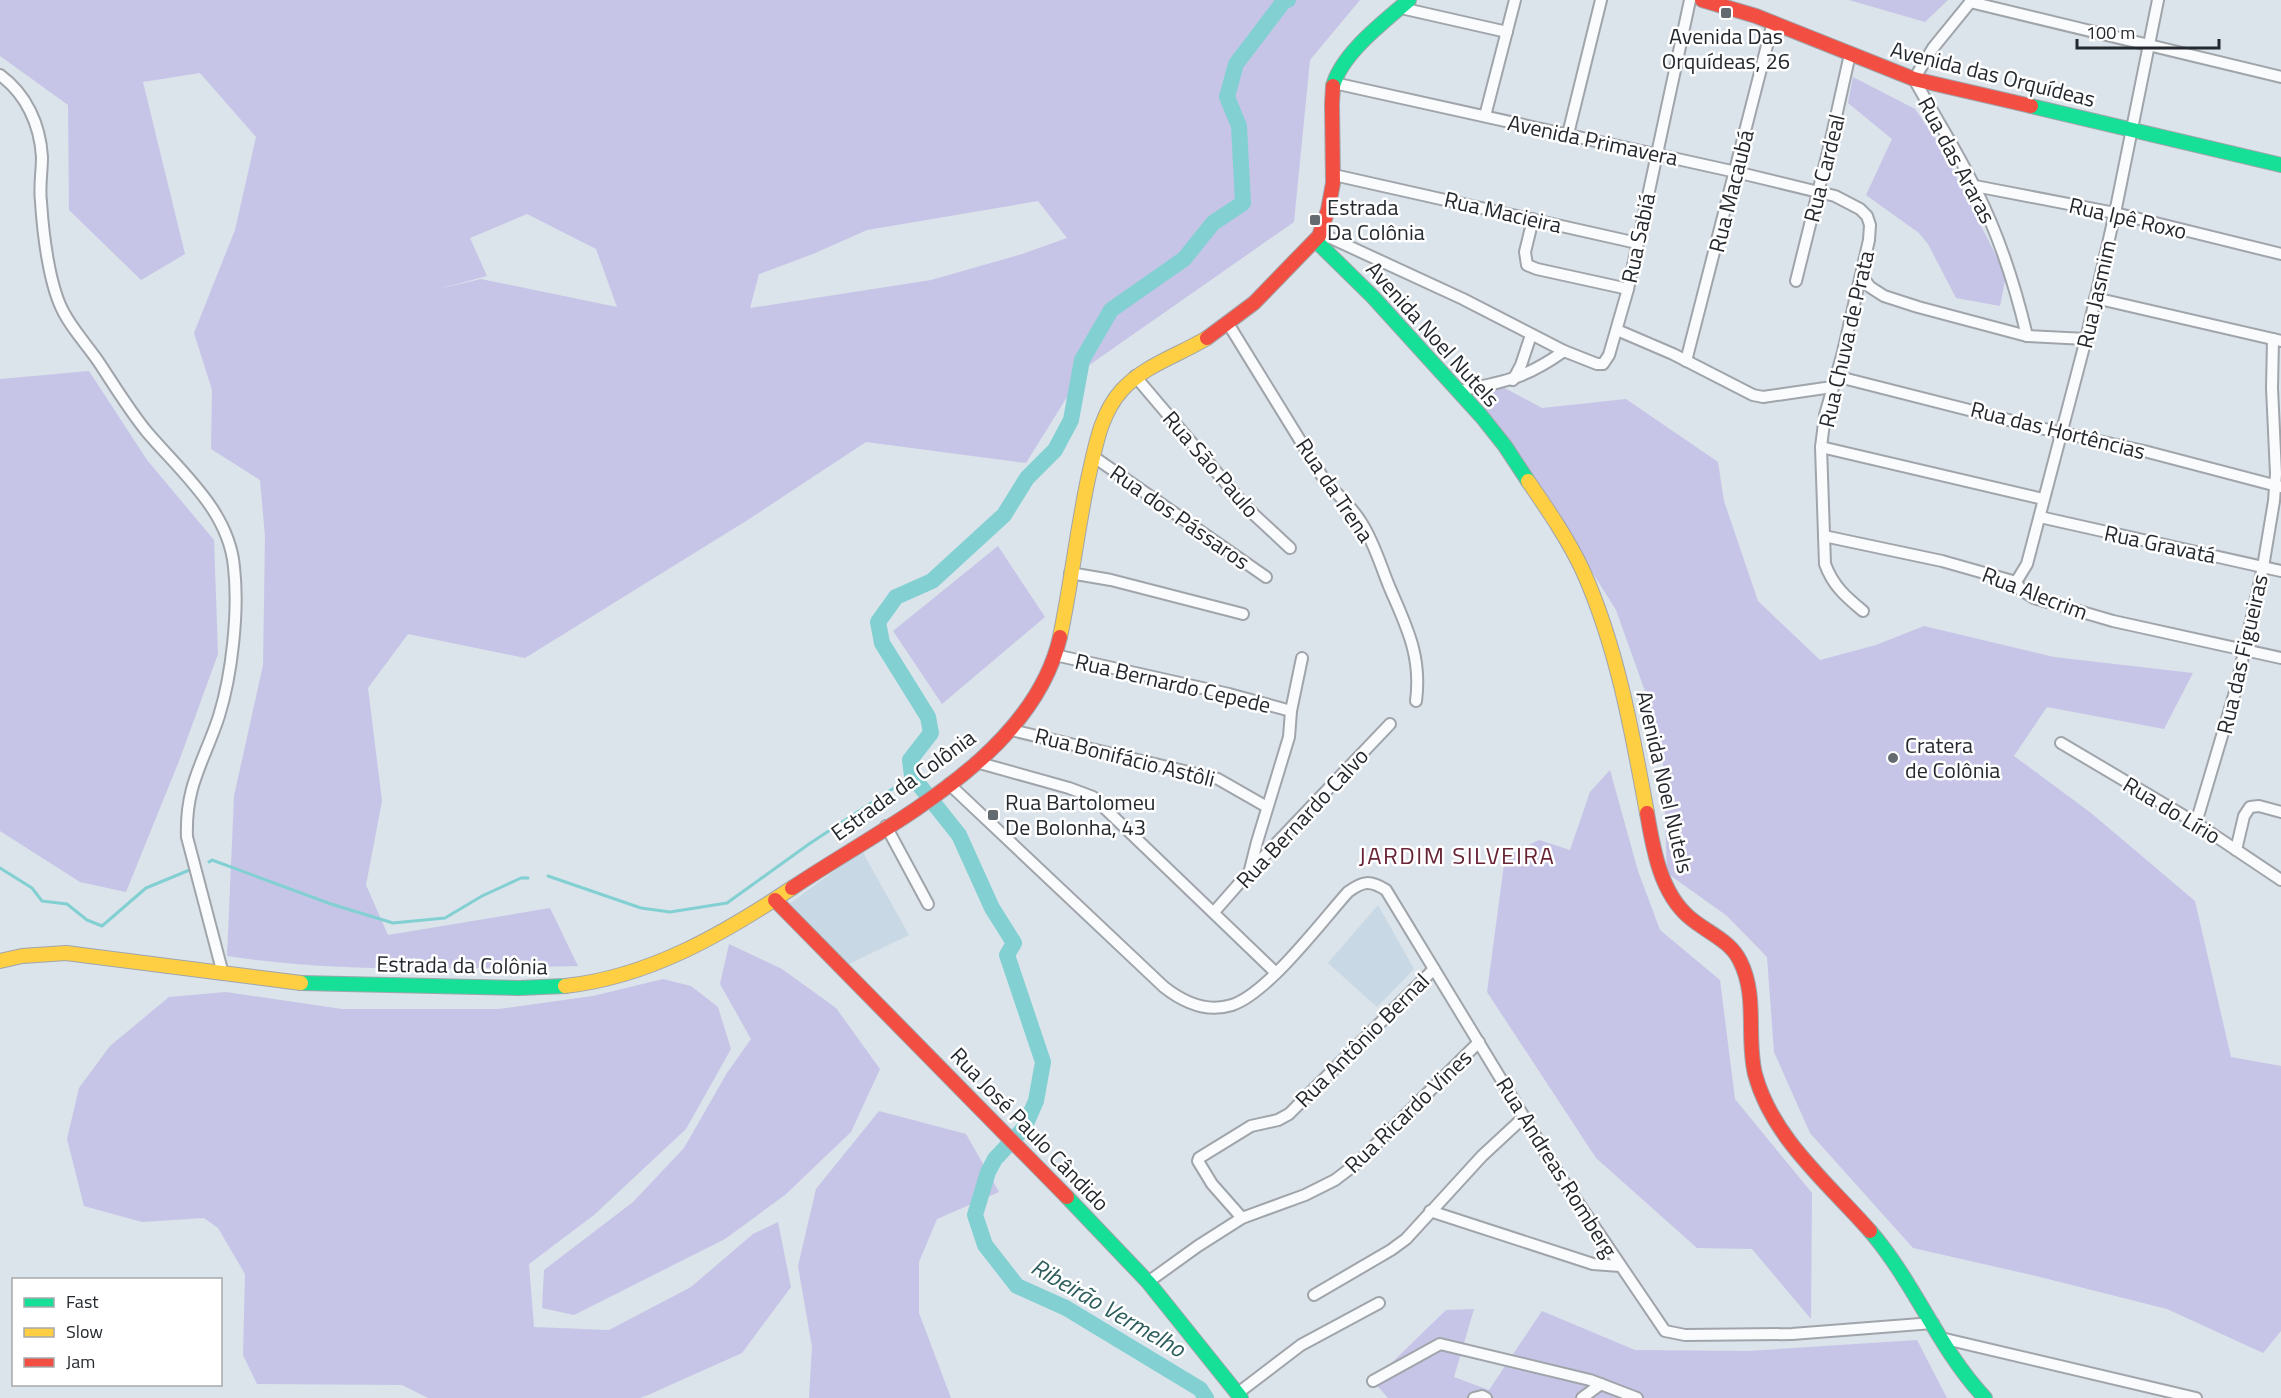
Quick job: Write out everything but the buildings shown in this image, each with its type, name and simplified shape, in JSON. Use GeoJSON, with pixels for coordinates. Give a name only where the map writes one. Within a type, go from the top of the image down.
{"type":"FeatureCollection","features":[{"type":"Feature","properties":{"kind":"street"},"geometry":{"type":"LineString","coordinates":[[1485,116],[1515,0]]}},
{"type":"Feature","properties":{"kind":"street"},"geometry":{"type":"LineString","coordinates":[[1568,134],[1601,0]]}},
{"type":"Feature","properties":{"kind":"street","name":"Rua Sabiá"},"geometry":{"type":"LineString","coordinates":[[1564,351],[1600,365],[1609,355],[1628,289],[1690,0]]}},
{"type":"Feature","properties":{"kind":"street","name":"Avenida das Orquídeas"},"geometry":{"type":"LineString","coordinates":[[1702,0],[1773,22],[1914,79],[2281,165]]}},
{"type":"Feature","properties":{"kind":"street","name":"Rua Jasmim"},"geometry":{"type":"LineString","coordinates":[[2016,582],[2027,564],[2086,339],[2115,213],[2158,0]]}},
{"type":"Feature","properties":{"kind":"street"},"geometry":{"type":"LineString","coordinates":[[1971,1],[2281,77]]}},
{"type":"Feature","properties":{"kind":"street","name":"Rua das Araras"},"geometry":{"type":"LineString","coordinates":[[1971,1],[1933,48],[1914,79],[1974,186],[1993,225],[2011,277],[2027,336]]}},
{"type":"Feature","properties":{"kind":"street"},"geometry":{"type":"LineString","coordinates":[[1405,4],[1507,32]]}},
{"type":"Feature","properties":{"kind":"street","name":"Estrada da Colônia"},"geometry":{"type":"LineString","coordinates":[[0,961],[46,952],[80,954],[148,965],[317,983],[512,988],[563,986],[606,979],[703,944],[776,900],[917,806],[949,784],[1011,730],[1046,680],[1055,655],[1085,489],[1106,414],[1114,400],[1136,376],[1229,325],[1287,272],[1318,237],[1328,209],[1334,175],[1332,108],[1334,82],[1350,56],[1405,4]]}},
{"type":"Feature","properties":{"kind":"street","name":"Rua Macaubá"},"geometry":{"type":"LineString","coordinates":[[1686,361],[1773,22]]}},
{"type":"Feature","properties":{"kind":"street","name":"Rua Cardeal"},"geometry":{"type":"LineString","coordinates":[[1796,281],[1850,54]]}},
{"type":"Feature","properties":{"kind":"street"},"geometry":{"type":"LineString","coordinates":[[0,75],[22,94],[32,112],[42,155],[40,201],[45,242],[55,291],[63,312],[126,404],[193,482],[213,511],[227,537],[234,565],[232,650],[227,686],[218,718],[189,794],[186,816],[187,837],[223,974]]}},
{"type":"Feature","properties":{"kind":"street","name":"Avenida Primavera"},"geometry":{"type":"LineString","coordinates":[[1334,82],[1736,172],[1818,192],[1851,204]]}},
{"type":"Feature","properties":{"kind":"street","name":"Rua Macieira"},"geometry":{"type":"LineString","coordinates":[[1334,175],[1637,243]]}},
{"type":"Feature","properties":{"kind":"street","name":"Rua Ipê Roxo"},"geometry":{"type":"LineString","coordinates":[[1974,186],[2115,213],[2281,254]]}},
{"type":"Feature","properties":{"kind":"street","name":"Rua Chuva de Prata"},"geometry":{"type":"LineString","coordinates":[[1851,204],[1867,216],[1870,225],[1862,276],[1825,415],[1821,447],[1825,564],[1838,589],[1863,611]]}},
{"type":"Feature","properties":{"kind":"street"},"geometry":{"type":"LineString","coordinates":[[1533,219],[1525,252],[1527,265],[1628,289]]}},
{"type":"Feature","properties":{"kind":"street"},"geometry":{"type":"LineString","coordinates":[[1318,237],[1463,299],[1564,351],[1543,366],[1513,380],[1458,391]]}},
{"type":"Feature","properties":{"kind":"street","name":"Avenida Noel Nutels"},"geometry":{"type":"LineString","coordinates":[[1318,237],[1499,438],[1534,488],[1569,545],[1588,582],[1612,656],[1634,736],[1645,804],[1663,876],[1671,896],[1687,916],[1734,951],[1745,974],[1754,1068],[1757,1082],[1771,1114],[1812,1168],[1883,1245],[1919,1296],[1962,1373],[1985,1398]]}},
{"type":"Feature","properties":{"kind":"street"},"geometry":{"type":"LineString","coordinates":[[1862,276],[1870,287],[1895,301],[2027,336],[2086,339]]}},
{"type":"Feature","properties":{"kind":"street"},"geometry":{"type":"LineString","coordinates":[[2095,298],[2277,340]]}},
{"type":"Feature","properties":{"kind":"street","name":"Rua da Trena"},"geometry":{"type":"LineString","coordinates":[[1229,325],[1322,476],[1361,521],[1377,553],[1413,641],[1417,676],[1416,701]]}},
{"type":"Feature","properties":{"kind":"street"},"geometry":{"type":"LineString","coordinates":[[1617,330],[1753,395],[1774,396],[1833,382]]}},
{"type":"Feature","properties":{"kind":"street"},"geometry":{"type":"LineString","coordinates":[[1513,380],[1521,365],[1531,335]]}},
{"type":"Feature","properties":{"kind":"street","name":"Rua das Figueiras"},"geometry":{"type":"LineString","coordinates":[[2196,823],[2227,724],[2263,567],[2278,486],[2277,340]]}},
{"type":"Feature","properties":{"kind":"street","name":"Rua São Paulo"},"geometry":{"type":"LineString","coordinates":[[1136,376],[1247,508],[1290,548]]}},
{"type":"Feature","properties":{"kind":"street","name":"Rua das Hortências"},"geometry":{"type":"LineString","coordinates":[[1833,382],[2144,451],[2278,486]]}},
{"type":"Feature","properties":{"kind":"street"},"geometry":{"type":"LineString","coordinates":[[1821,447],[2043,499]]}},
{"type":"Feature","properties":{"kind":"street","name":"Rua dos Pássaros"},"geometry":{"type":"LineString","coordinates":[[1094,457],[1266,577]]}},
{"type":"Feature","properties":{"kind":"street","name":"Rua Gravatá"},"geometry":{"type":"LineString","coordinates":[[2040,517],[2281,572]]}},
{"type":"Feature","properties":{"kind":"street","name":"Rua Alecrim"},"geometry":{"type":"LineString","coordinates":[[1824,536],[1942,561],[2016,582],[2025,594],[2113,621],[2281,658]]}},
{"type":"Feature","properties":{"kind":"street"},"geometry":{"type":"LineString","coordinates":[[1070,573],[1122,583],[1243,615]]}},
{"type":"Feature","properties":{"kind":"street","name":"Rua Bernardo Cepede"},"geometry":{"type":"LineString","coordinates":[[1055,655],[1229,694],[1291,711]]}},
{"type":"Feature","properties":{"kind":"street"},"geometry":{"type":"LineString","coordinates":[[1250,871],[1267,807],[1290,737],[1291,711],[1302,658]]}},
{"type":"Feature","properties":{"kind":"street","name":"Rua Bernardo Calvo"},"geometry":{"type":"LineString","coordinates":[[1214,912],[1390,724]]}},
{"type":"Feature","properties":{"kind":"street","name":"Rua Bonifácio Astôli"},"geometry":{"type":"LineString","coordinates":[[1011,730],[1218,779],[1267,807]]}},
{"type":"Feature","properties":{"kind":"street","name":"Rua do Lírio"},"geometry":{"type":"LineString","coordinates":[[2061,744],[2196,823],[2281,880]]}},
{"type":"Feature","properties":{"kind":"street"},"geometry":{"type":"LineString","coordinates":[[949,784],[1176,996],[1203,1007],[1217,1008],[1233,1005],[1251,995],[1276,973],[1093,797],[976,762]]}},
{"type":"Feature","properties":{"kind":"street"},"geometry":{"type":"LineString","coordinates":[[2236,850],[2244,816],[2250,807],[2259,806],[2281,812]]}},
{"type":"Feature","properties":{"kind":"street"},"geometry":{"type":"LineString","coordinates":[[886,826],[928,904]]}},
{"type":"Feature","properties":{"kind":"street","name":"Rua Andreas Romberg"},"geometry":{"type":"LineString","coordinates":[[1276,973],[1348,892],[1358,884],[1371,882],[1386,890],[1523,1118],[1665,1331],[1684,1335],[1792,1334],[1933,1323]]}},
{"type":"Feature","properties":{"kind":"street","name":"Rua José Paulo Cândido"},"geometry":{"type":"LineString","coordinates":[[776,900],[993,1120],[1148,1282],[1240,1396]]}},
{"type":"Feature","properties":{"kind":"street","name":"Rua Antônio Bernal"},"geometry":{"type":"LineString","coordinates":[[1242,1218],[1203,1172],[1199,1158],[1251,1126],[1278,1120],[1289,1114],[1434,969]]}},
{"type":"Feature","properties":{"kind":"street","name":"Rua Ricardo Vines"},"geometry":{"type":"LineString","coordinates":[[1148,1282],[1242,1218],[1305,1195],[1342,1175],[1356,1164],[1479,1042]]}},
{"type":"Feature","properties":{"kind":"street"},"geometry":{"type":"LineString","coordinates":[[1314,1295],[1406,1239],[1482,1156],[1523,1118]]}},
{"type":"Feature","properties":{"kind":"street"},"geometry":{"type":"LineString","coordinates":[[1430,1211],[1593,1264],[1620,1266]]}},
{"type":"Feature","properties":{"kind":"street"},"geometry":{"type":"LineString","coordinates":[[1240,1396],[1301,1345],[1379,1303]]}},
{"type":"Feature","properties":{"kind":"street"},"geometry":{"type":"LineString","coordinates":[[1941,1338],[2196,1398]]}},
{"type":"Feature","properties":{"kind":"street"},"geometry":{"type":"LineString","coordinates":[[1373,1381],[1440,1344],[1601,1384],[1637,1398]]}},
{"type":"Feature","properties":{"kind":"street"},"geometry":{"type":"LineString","coordinates":[[1582,1398],[1601,1384]]}},
{"type":"Feature","properties":{"kind":"street"},"geometry":{"type":"LineString","coordinates":[[1474,1398],[1482,1396],[1486,1398]]}},
{"type":"Feature","properties":{"kind":"shaded area"},"geometry":{"type":"Polygon","coordinates":[[[0,0],[1360,0],[1310,60],[1294,222],[1085,368],[1026,463],[866,442],[746,521],[525,658],[408,634],[368,688],[382,801],[366,885],[388,935],[550,908],[578,966],[358,968],[271,962],[227,956],[234,796],[263,665],[265,536],[260,480],[211,449],[212,390],[194,333],[235,230],[256,137],[200,73],[143,82],[185,254],[141,280],[69,210],[68,105],[0,56],[0,0]],[[1038,201],[867,230],[813,254],[759,274],[750,308],[931,280],[1022,254],[1067,238],[1038,201]],[[527,214],[470,238],[487,276],[438,289],[481,279],[617,307],[596,249],[527,214]]]}},
{"type":"Feature","properties":{"kind":"shaded area"},"geometry":{"type":"Polygon","coordinates":[[[1849,0],[1948,0],[1925,22],[1849,0]]]}},
{"type":"Feature","properties":{"kind":"shaded area"},"geometry":{"type":"Polygon","coordinates":[[[1853,77],[1915,109],[1940,145],[2006,275],[2000,306],[1956,298],[1928,244],[1919,233],[1866,195],[1892,139],[1848,103],[1853,77]]]}},
{"type":"Feature","properties":{"kind":"shaded area"},"geometry":{"type":"Polygon","coordinates":[[[89,371],[147,460],[214,540],[218,654],[179,761],[126,892],[80,882],[0,831],[0,379],[89,371]]]}},
{"type":"Feature","properties":{"kind":"shaded area"},"geometry":{"type":"Polygon","coordinates":[[[1499,385],[1542,408],[1626,399],[1718,462],[1724,501],[1758,601],[1820,660],[1876,645],[1924,626],[2054,657],[2193,673],[2164,729],[2047,707],[2014,756],[2091,813],[2195,901],[2231,1057],[2281,1066],[2281,1331],[2263,1353],[2167,1309],[1913,1248],[1810,1133],[1774,1052],[1767,957],[1727,916],[1667,873],[1662,739],[1616,610],[1575,545],[1479,409],[1499,385]]]}},
{"type":"Feature","properties":{"kind":"shaded area"},"geometry":{"type":"Polygon","coordinates":[[[998,546],[1045,617],[942,704],[893,631],[998,546]]]}},
{"type":"Feature","properties":{"kind":"shaded area"},"geometry":{"type":"Polygon","coordinates":[[[1610,770],[1638,871],[1660,930],[1720,980],[1735,1099],[1812,1193],[1811,1319],[1752,1249],[1697,1248],[1596,1158],[1487,992],[1505,857],[1539,840],[1570,850],[1590,792],[1610,770]]]}},
{"type":"Feature","properties":{"kind":"shaded area"},"geometry":{"type":"Polygon","coordinates":[[[862,851],[909,935],[847,965],[789,904],[862,851]]]}},
{"type":"Feature","properties":{"kind":"shaded area"},"geometry":{"type":"Polygon","coordinates":[[[1378,905],[1414,969],[1377,1007],[1328,963],[1378,905]]]}},
{"type":"Feature","properties":{"kind":"shaded area"},"geometry":{"type":"Polygon","coordinates":[[[729,944],[782,969],[836,1008],[880,1069],[851,1132],[785,1195],[725,1239],[574,1315],[542,1308],[544,1270],[633,1202],[684,1148],[727,1073],[751,1039],[720,984],[729,944]]]}},
{"type":"Feature","properties":{"kind":"shaded area"},"geometry":{"type":"Polygon","coordinates":[[[663,979],[691,986],[718,1007],[731,1049],[686,1129],[594,1215],[529,1264],[534,1327],[609,1330],[691,1287],[753,1234],[778,1222],[791,1287],[742,1353],[648,1395],[640,1398],[428,1398],[402,1385],[257,1384],[243,1355],[245,1274],[218,1228],[204,1218],[142,1222],[84,1206],[67,1139],[79,1088],[110,1046],[169,997],[226,992],[342,1009],[499,1009],[593,996],[663,979]]]}},
{"type":"Feature","properties":{"kind":"shaded area"},"geometry":{"type":"Polygon","coordinates":[[[879,1111],[966,1134],[999,1192],[937,1219],[919,1262],[919,1313],[951,1398],[809,1398],[812,1347],[798,1266],[816,1189],[879,1111]]]}},
{"type":"Feature","properties":{"kind":"shaded area"},"geometry":{"type":"Polygon","coordinates":[[[1474,1309],[1454,1377],[1489,1390],[1542,1311],[1635,1350],[1748,1351],[1917,1340],[1947,1398],[1388,1398],[1373,1381],[1446,1310],[1474,1309]]]}},
{"type":"Feature","properties":{"kind":"waterway","name":"Ribeirão Vermelho"},"geometry":{"type":"LineString","coordinates":[[1206,1398],[1200,1389],[1066,1308],[1017,1286],[985,1245],[975,1215],[988,1172],[995,1159],[1024,1128],[1036,1101],[1043,1062],[1007,955],[1014,943],[992,908],[959,835],[912,776],[910,760],[931,733],[928,717],[882,643],[878,622],[896,597],[932,581],[1004,515],[1027,478],[1055,450],[1071,420],[1082,360],[1111,310],[1184,259],[1213,223],[1243,203],[1239,126],[1227,97],[1236,64],[1284,1],[1288,0]]}},
{"type":"Feature","properties":{"kind":"waterway"},"geometry":{"type":"LineString","coordinates":[[548,876],[641,908],[670,912],[727,903],[809,844],[912,776]]}},
{"type":"Feature","properties":{"kind":"waterway"},"geometry":{"type":"LineString","coordinates":[[209,862],[212,860],[331,904],[393,923],[445,918],[482,896],[521,878],[528,878]]}},
{"type":"Feature","properties":{"kind":"waterway"},"geometry":{"type":"LineString","coordinates":[[0,868],[32,888],[42,901],[67,904],[87,920],[102,926],[146,888],[192,869]]}},
{"type":"Feature","properties":{"kind":"traffic: fast"},"geometry":{"type":"LineString","coordinates":[[1333,86],[1354,50],[1409,0]]}},
{"type":"Feature","properties":{"kind":"traffic: fast"},"geometry":{"type":"LineString","coordinates":[[2031,106],[2281,165]]}},
{"type":"Feature","properties":{"kind":"traffic: fast"},"geometry":{"type":"LineString","coordinates":[[1316,241],[1373,297],[1482,417],[1528,481]]}},
{"type":"Feature","properties":{"kind":"traffic: fast"},"geometry":{"type":"LineString","coordinates":[[301,983],[519,988],[565,986]]}},
{"type":"Feature","properties":{"kind":"traffic: fast"},"geometry":{"type":"LineString","coordinates":[[1067,1197],[1148,1282],[1241,1398]]}},
{"type":"Feature","properties":{"kind":"traffic: fast"},"geometry":{"type":"LineString","coordinates":[[1870,1231],[1900,1272],[1968,1379],[1985,1398]]}},
{"type":"Feature","properties":{"kind":"traffic: slow"},"geometry":{"type":"LineString","coordinates":[[1060,637],[1088,479],[1099,432],[1108,410],[1131,381],[1207,338]]}},
{"type":"Feature","properties":{"kind":"traffic: slow"},"geometry":{"type":"LineString","coordinates":[[1528,481],[1571,548],[1595,600],[1622,690],[1647,813]]}},
{"type":"Feature","properties":{"kind":"traffic: slow"},"geometry":{"type":"LineString","coordinates":[[565,986],[626,973],[684,951],[712,937],[792,888]]}},
{"type":"Feature","properties":{"kind":"traffic: slow"},"geometry":{"type":"LineString","coordinates":[[0,961],[22,956],[66,953],[301,983]]}},
{"type":"Feature","properties":{"kind":"traffic: jam"},"geometry":{"type":"LineString","coordinates":[[1702,0],[1756,16],[1914,79],[2031,106]]}},
{"type":"Feature","properties":{"kind":"traffic: jam"},"geometry":{"type":"LineString","coordinates":[[1207,338],[1254,303],[1319,236],[1328,210],[1333,183],[1333,86]]}},
{"type":"Feature","properties":{"kind":"traffic: jam"},"geometry":{"type":"LineString","coordinates":[[792,888],[911,812],[951,784],[988,753],[1020,718],[1044,680],[1060,637]]}},
{"type":"Feature","properties":{"kind":"traffic: jam"},"geometry":{"type":"LineString","coordinates":[[1647,813],[1659,869],[1671,895],[1689,917],[1730,947],[1740,961],[1749,988],[1751,1046],[1755,1074],[1774,1119],[1820,1178],[1870,1231]]}},
{"type":"Feature","properties":{"kind":"traffic: jam"},"geometry":{"type":"LineString","coordinates":[[775,900],[1067,1197]]}},
{"type":"Feature","properties":{"kind":"place","name":"Avenida Das Orquídeas, 26"},"geometry":{"type":"Point","coordinates":[1726,13]}},
{"type":"Feature","properties":{"kind":"place","name":"Estrada Da Colônia"},"geometry":{"type":"Point","coordinates":[1315,220]}},
{"type":"Feature","properties":{"kind":"place","name":"Cratera de Colônia"},"geometry":{"type":"Point","coordinates":[1893,758]}},
{"type":"Feature","properties":{"kind":"place","name":"Rua Bartolomeu De Bolonha, 43"},"geometry":{"type":"Point","coordinates":[993,815]}},
{"type":"Feature","properties":{"kind":"district","name":"JARDIM SILVEIRA"},"geometry":{"type":"Point","coordinates":[1457,856]}}]}
